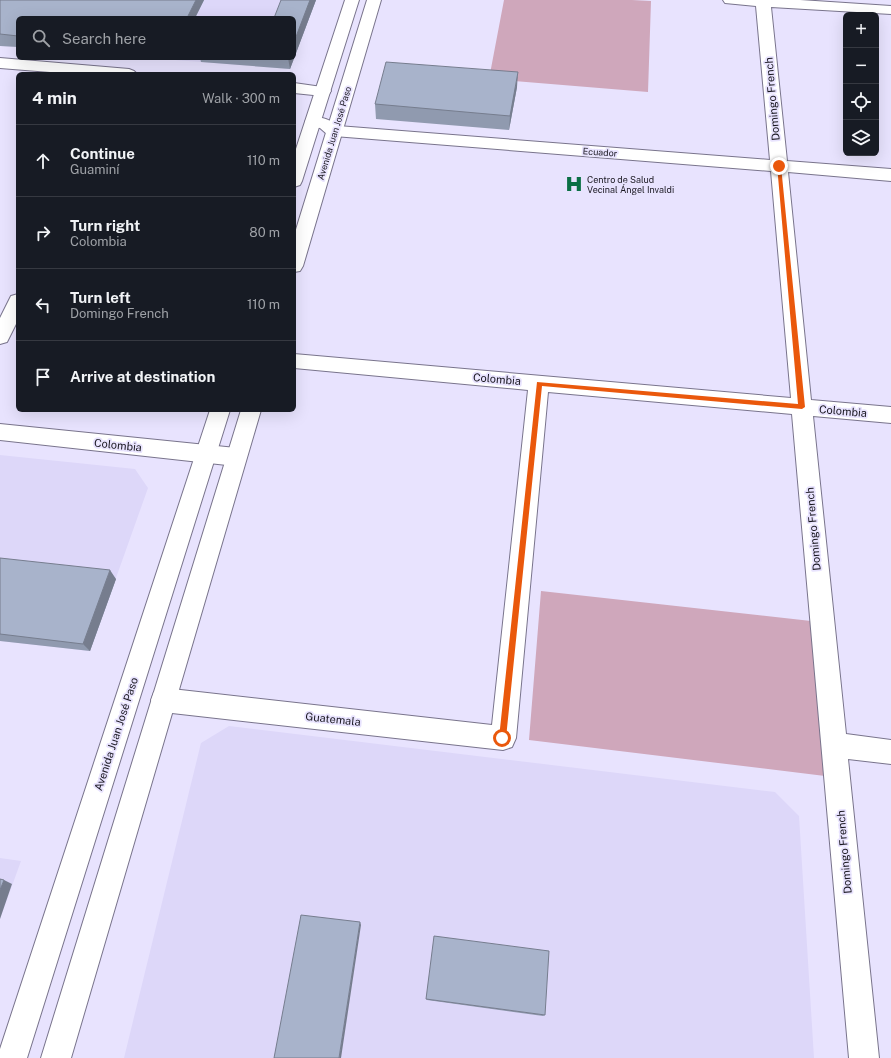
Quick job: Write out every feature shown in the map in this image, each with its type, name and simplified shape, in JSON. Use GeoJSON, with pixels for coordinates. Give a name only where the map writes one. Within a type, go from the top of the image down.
{"type":"FeatureCollection","features":[{"type":"Feature","properties":{"kind":"street"},"geometry":{"type":"LineString","coordinates":[[296,175],[352,0]]}},
{"type":"Feature","properties":{"kind":"street","name":"Avenida Juan José Paso"},"geometry":{"type":"LineString","coordinates":[[296,259],[374,0]]}},
{"type":"Feature","properties":{"kind":"street"},"geometry":{"type":"LineString","coordinates":[[730,0],[891,10]]}},
{"type":"Feature","properties":{"kind":"street","name":"Domingo French"},"geometry":{"type":"LineString","coordinates":[[763,1],[864,1058]]}},
{"type":"Feature","properties":{"kind":"street"},"geometry":{"type":"LineString","coordinates":[[2,67],[93,72]]}},
{"type":"Feature","properties":{"kind":"street"},"geometry":{"type":"LineString","coordinates":[[296,88],[323,91]]}},
{"type":"Feature","properties":{"kind":"street","name":"Ecuador"},"geometry":{"type":"LineString","coordinates":[[313,122],[325,124],[334,132],[891,175]]}},
{"type":"Feature","properties":{"kind":"street"},"geometry":{"type":"LineString","coordinates":[[0,337],[16,306]]}},
{"type":"Feature","properties":{"kind":"street","name":"Colombia"},"geometry":{"type":"LineString","coordinates":[[296,361],[891,415]]}},
{"type":"Feature","properties":{"kind":"street","name":"Guatemala"},"geometry":{"type":"LineString","coordinates":[[163,700],[502,738],[539,383]]}},
{"type":"Feature","properties":{"kind":"street","name":"Avenida Juan José Paso"},"geometry":{"type":"LineString","coordinates":[[12,1058],[219,412]]}},
{"type":"Feature","properties":{"kind":"street"},"geometry":{"type":"LineString","coordinates":[[56,1058],[249,412]]}},
{"type":"Feature","properties":{"kind":"street","name":"Colombia"},"geometry":{"type":"LineString","coordinates":[[0,432],[236,457]]}},
{"type":"Feature","properties":{"kind":"street"},"geometry":{"type":"LineString","coordinates":[[834,745],[891,752]]}},
{"type":"Feature","properties":{"kind":"shaded area"},"geometry":{"type":"Polygon","coordinates":[[[0,0],[316,0],[296,53],[296,16],[16,16],[16,47],[0,46],[0,0]]]}},
{"type":"Feature","properties":{"kind":"shaded area"},"geometry":{"type":"Polygon","coordinates":[[[504,0],[651,1],[648,92],[489,79],[504,0]]]}},
{"type":"Feature","properties":{"kind":"shaded area"},"geometry":{"type":"Polygon","coordinates":[[[175,60],[293,60],[290,69],[175,60]]]}},
{"type":"Feature","properties":{"kind":"shaded area"},"geometry":{"type":"Polygon","coordinates":[[[0,455],[135,469],[148,488],[90,651],[0,641],[0,455]]]}},
{"type":"Feature","properties":{"kind":"shaded area"},"geometry":{"type":"Polygon","coordinates":[[[541,591],[811,621],[825,776],[529,740],[541,591]]]}},
{"type":"Feature","properties":{"kind":"shaded area"},"geometry":{"type":"Polygon","coordinates":[[[229,726],[775,792],[799,816],[814,1058],[124,1058],[201,743],[229,726]]]}},
{"type":"Feature","properties":{"kind":"shaded area"},"geometry":{"type":"Polygon","coordinates":[[[0,858],[21,861],[0,919],[0,858]]]}},
{"type":"Feature","properties":{"kind":"building"},"geometry":{"type":"Polygon","coordinates":[[[0,0],[196,0],[188,16],[16,16],[16,36],[0,34],[0,0]]]}},
{"type":"Feature","properties":{"kind":"building"},"geometry":{"type":"Polygon","coordinates":[[[281,0],[310,0],[296,37],[296,16],[275,16],[281,0]]]}},
{"type":"Feature","properties":{"kind":"building"},"geometry":{"type":"Polygon","coordinates":[[[386,62],[518,72],[510,116],[375,104],[386,62]]]}},
{"type":"Feature","properties":{"kind":"building"},"geometry":{"type":"Polygon","coordinates":[[[0,558],[110,570],[83,644],[0,634],[0,558]]]}},
{"type":"Feature","properties":{"kind":"building"},"geometry":{"type":"Polygon","coordinates":[[[0,879],[4,880],[0,890],[0,879]]]}},
{"type":"Feature","properties":{"kind":"building"},"geometry":{"type":"Polygon","coordinates":[[[301,915],[360,922],[339,1058],[274,1058],[301,915]]]}},
{"type":"Feature","properties":{"kind":"building"},"geometry":{"type":"Polygon","coordinates":[[[434,936],[549,951],[545,1015],[426,999],[434,936]]]}},
{"type":"Feature","properties":{"kind":"place","name":"Centro de Salud Vecinal Ángel Invaldi"},"geometry":{"type":"Point","coordinates":[574,184]}},
{"type":"Feature","properties":{"kind":"route"},"geometry":{"type":"LineString","coordinates":[[502,738],[539,383],[802,407],[779,166]]}}]}
